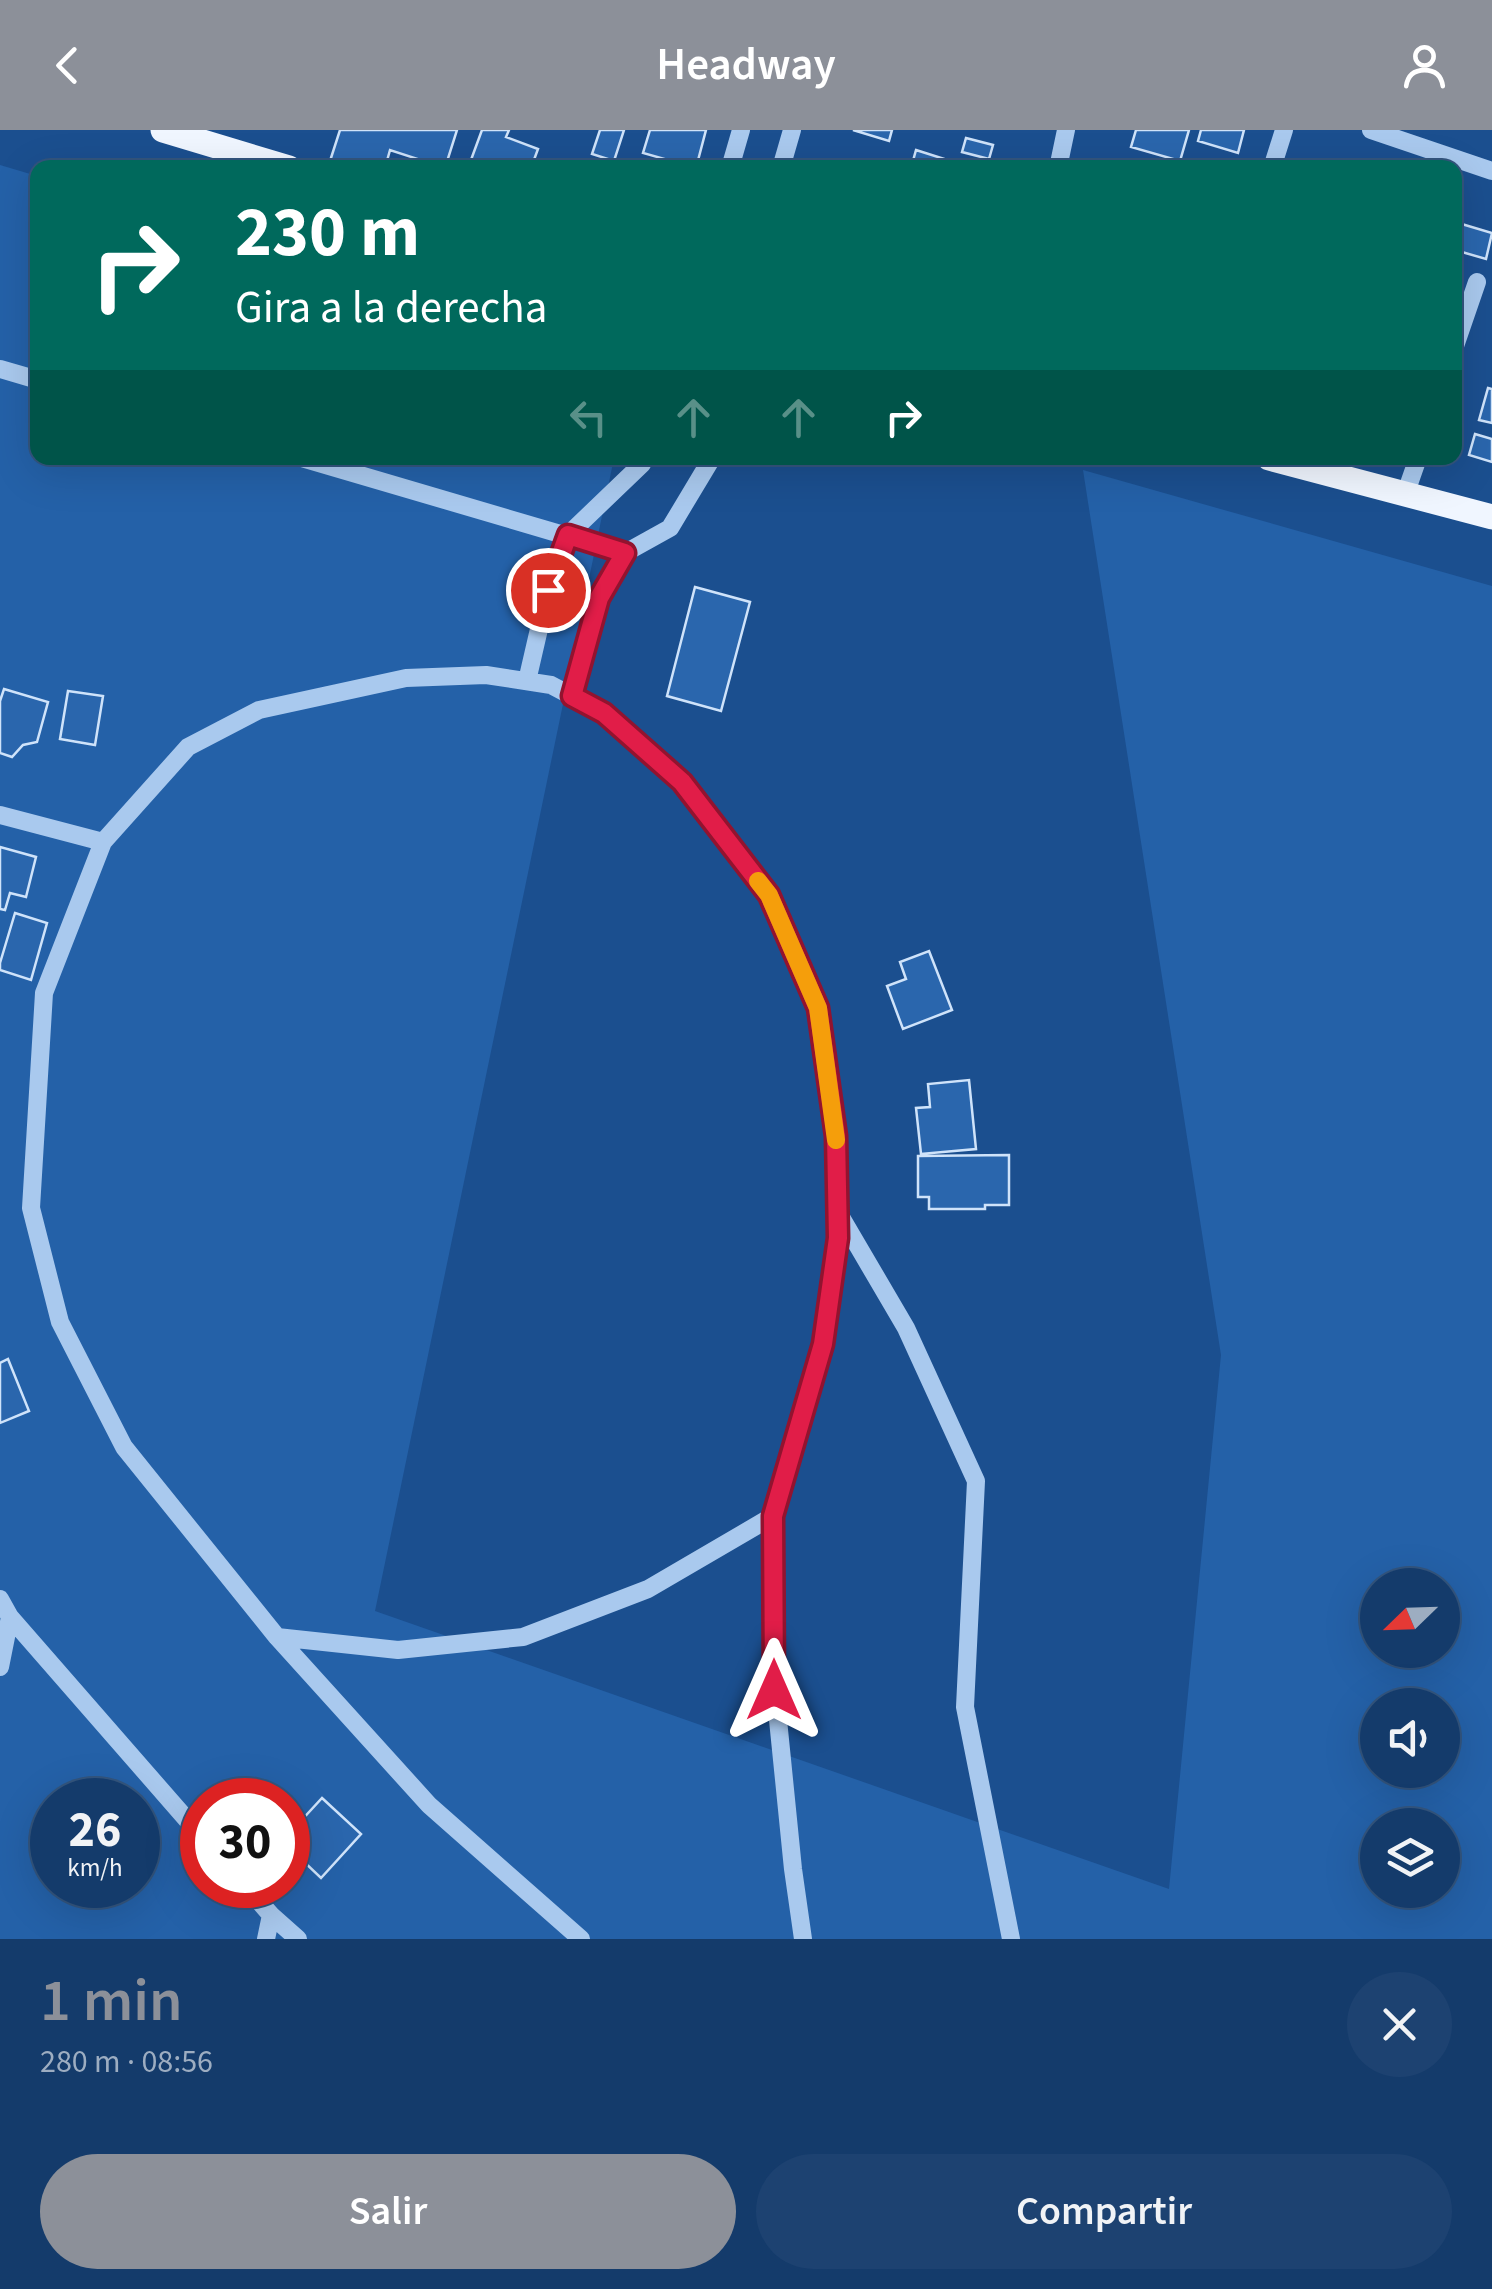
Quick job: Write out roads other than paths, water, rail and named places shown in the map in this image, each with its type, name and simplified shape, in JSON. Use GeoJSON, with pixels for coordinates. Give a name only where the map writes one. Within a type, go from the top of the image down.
{"type":"FeatureCollection","features":[{"type":"Feature","properties":{"kind":"main road"},"geometry":{"type":"LineString","coordinates":[[162,130],[262,160]]}},
{"type":"Feature","properties":{"kind":"main road"},"geometry":{"type":"LineString","coordinates":[[1295,465],[1492,516]]}},
{"type":"Feature","properties":{"kind":"street"},"geometry":{"type":"LineString","coordinates":[[732,160],[740,130]]}},
{"type":"Feature","properties":{"kind":"street"},"geometry":{"type":"LineString","coordinates":[[783,160],[792,130]]}},
{"type":"Feature","properties":{"kind":"street"},"geometry":{"type":"LineString","coordinates":[[1060,160],[1066,130]]}},
{"type":"Feature","properties":{"kind":"street"},"geometry":{"type":"LineString","coordinates":[[1275,160],[1284,130]]}},
{"type":"Feature","properties":{"kind":"street"},"geometry":{"type":"LineString","coordinates":[[1370,130],[1462,160]]}},
{"type":"Feature","properties":{"kind":"street"},"geometry":{"type":"LineString","coordinates":[[1462,160],[1492,170]]}},
{"type":"Feature","properties":{"kind":"street"},"geometry":{"type":"LineString","coordinates":[[1462,325],[1476,282]]}},
{"type":"Feature","properties":{"kind":"street"},"geometry":{"type":"LineString","coordinates":[[0,369],[30,378]]}},
{"type":"Feature","properties":{"kind":"street"},"geometry":{"type":"LineString","coordinates":[[326,465],[625,553]]}},
{"type":"Feature","properties":{"kind":"street"},"geometry":{"type":"LineString","coordinates":[[527,681],[548,590],[568,535],[641,465]]}},
{"type":"Feature","properties":{"kind":"street"},"geometry":{"type":"LineString","coordinates":[[572,696],[599,598],[625,553],[670,528],[708,465]]}},
{"type":"Feature","properties":{"kind":"street"},"geometry":{"type":"LineString","coordinates":[[1405,495],[1416,465]]}},
{"type":"Feature","properties":{"kind":"street"},"geometry":{"type":"LineString","coordinates":[[581,1939],[429,1805],[277,1637],[124,1447],[60,1322],[31,1208],[44,993],[103,842],[188,747],[259,710],[406,678],[486,675],[551,685],[604,713],[682,782],[769,895],[818,1008],[836,1136],[838,1238],[823,1344],[773,1516],[774,1690],[804,1939]]}},
{"type":"Feature","properties":{"kind":"street"},"geometry":{"type":"LineString","coordinates":[[0,815],[103,842]]}},
{"type":"Feature","properties":{"kind":"street"},"geometry":{"type":"LineString","coordinates":[[838,1212],[906,1328],[976,1482],[965,1707],[1011,1939]]}},
{"type":"Feature","properties":{"kind":"street"},"geometry":{"type":"LineString","coordinates":[[277,1637],[398,1650],[523,1636],[648,1589],[773,1516]]}},
{"type":"Feature","properties":{"kind":"street"},"geometry":{"type":"LineString","coordinates":[[0,1599],[10,1616],[180,1812]]}},
{"type":"Feature","properties":{"kind":"street"},"geometry":{"type":"LineString","coordinates":[[0,1667],[10,1616]]}},
{"type":"Feature","properties":{"kind":"street"},"geometry":{"type":"LineString","coordinates":[[265,1908],[298,1939]]}},
{"type":"Feature","properties":{"kind":"street"},"geometry":{"type":"LineString","coordinates":[[266,1939],[271,1915]]}}]}
